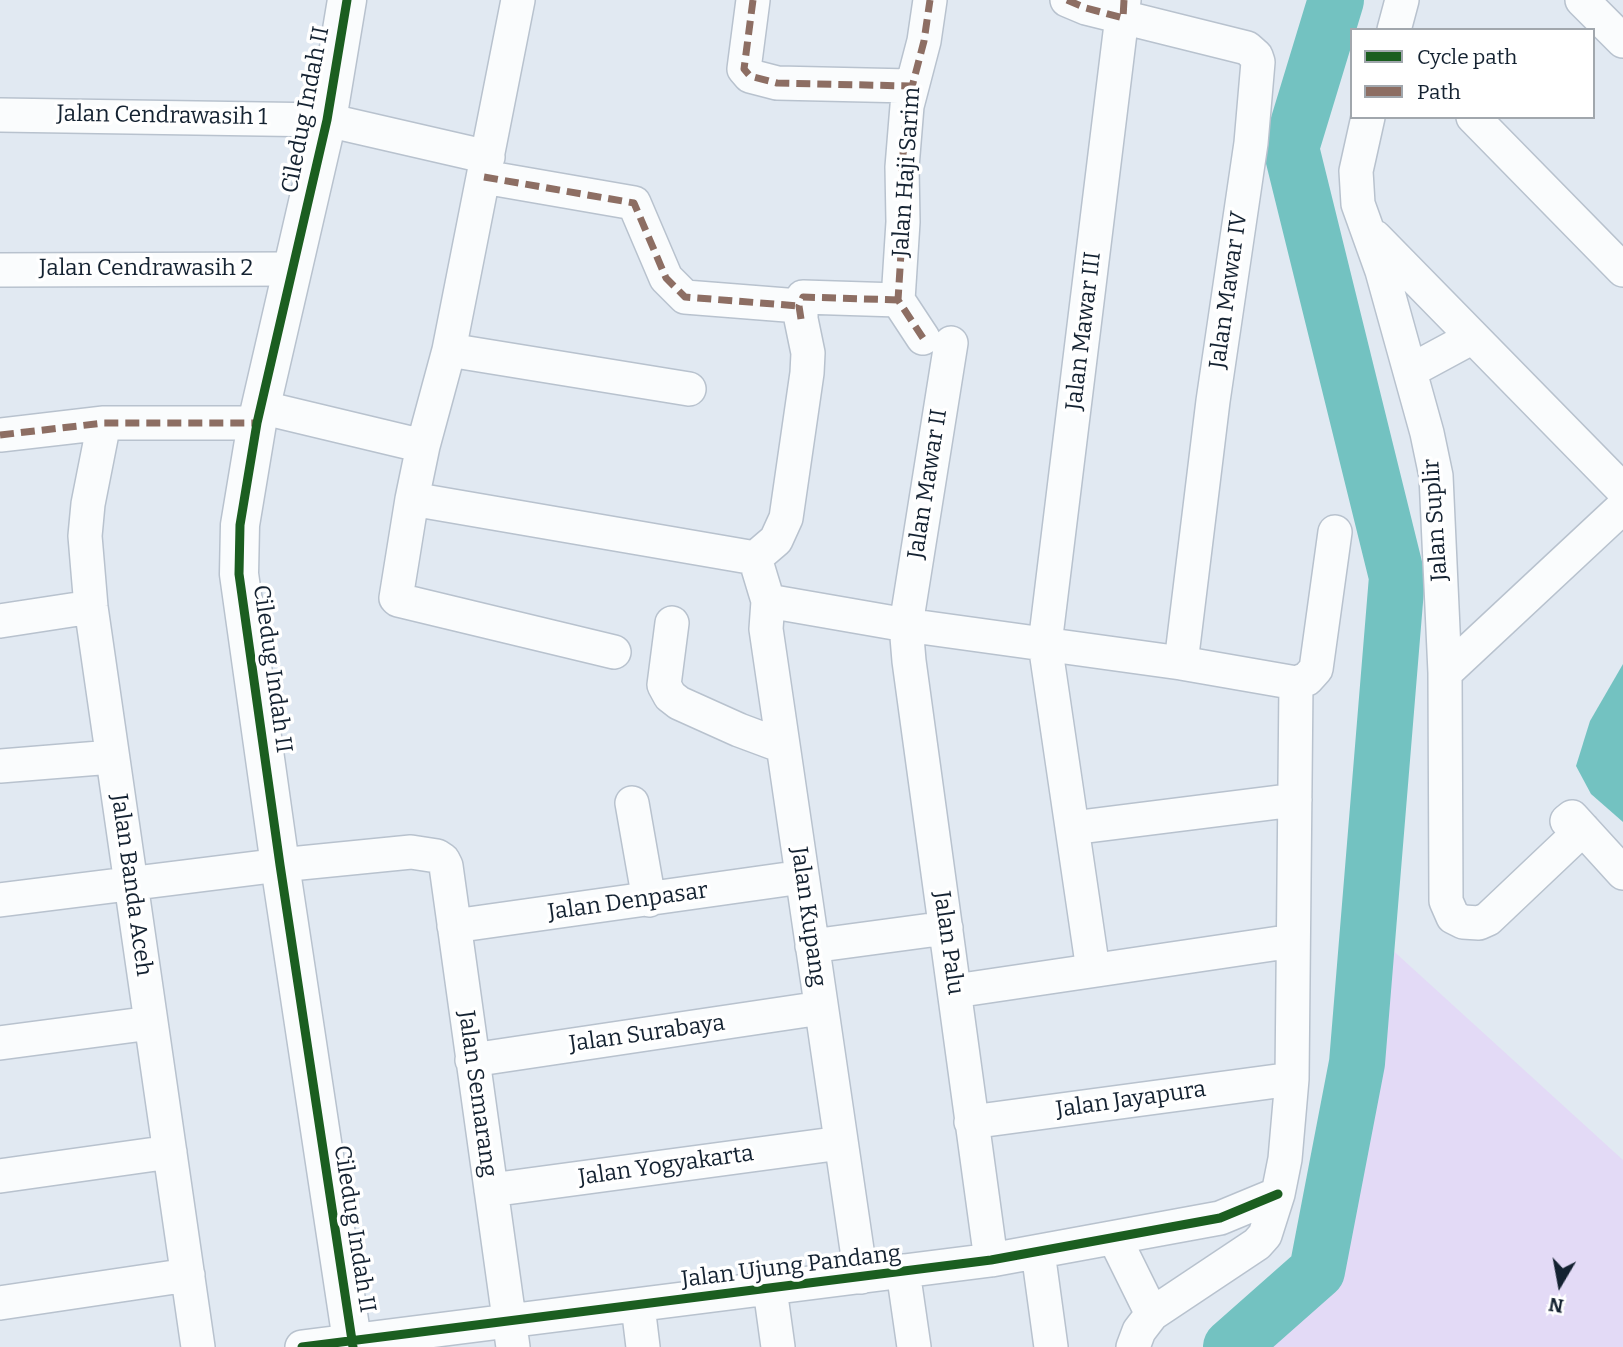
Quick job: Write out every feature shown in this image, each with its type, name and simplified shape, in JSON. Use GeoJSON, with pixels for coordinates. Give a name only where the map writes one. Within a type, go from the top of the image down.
{"type":"FeatureCollection","features":[{"type":"Feature","properties":{"kind":"street","name":"Ciledug Indah II"},"geometry":{"type":"LineString","coordinates":[[347,0],[327,120],[258,415],[240,525],[239,574],[352,1343]]}},
{"type":"Feature","properties":{"kind":"street"},"geometry":{"type":"LineString","coordinates":[[518,0],[449,350],[412,499],[396,592],[398,600],[614,652]]}},
{"type":"Feature","properties":{"kind":"street"},"geometry":{"type":"LineString","coordinates":[[753,0],[744,69],[750,76],[777,83],[910,86]]}},
{"type":"Feature","properties":{"kind":"street","name":"Jalan Haji Sarim"},"geometry":{"type":"LineString","coordinates":[[898,300],[903,222],[902,167],[910,86],[924,41],[930,0]]}},
{"type":"Feature","properties":{"kind":"street","name":"Jalan Mawar IV"},"geometry":{"type":"LineString","coordinates":[[1067,0],[1086,8],[1124,9],[1247,48],[1258,62],[1251,144],[1213,401],[1181,663]]}},
{"type":"Feature","properties":{"kind":"street"},"geometry":{"type":"LineString","coordinates":[[1395,28],[1402,0]]}},
{"type":"Feature","properties":{"kind":"street"},"geometry":{"type":"LineString","coordinates":[[1582,0],[1623,41]]}},
{"type":"Feature","properties":{"kind":"street","name":"Jalan Mawar III"},"geometry":{"type":"LineString","coordinates":[[1093,970],[1045,644],[1124,9]]}},
{"type":"Feature","properties":{"kind":"street","name":"Jalan Cendrawasih 1"},"geometry":{"type":"LineString","coordinates":[[0,115],[327,120],[486,167],[634,203],[666,278],[685,297],[799,306]]}},
{"type":"Feature","properties":{"kind":"street","name":"Jalan Suplir"},"geometry":{"type":"LineString","coordinates":[[1367,119],[1356,171],[1357,204],[1369,232],[1410,371],[1436,476],[1445,673],[1446,901],[1453,917],[1463,922],[1479,923],[1488,919],[1577,823],[1623,873]]}},
{"type":"Feature","properties":{"kind":"street"},"geometry":{"type":"LineString","coordinates":[[1475,119],[1623,270]]}},
{"type":"Feature","properties":{"kind":"street"},"geometry":{"type":"LineString","coordinates":[[1369,232],[1623,490]]}},
{"type":"Feature","properties":{"kind":"street","name":"Jalan Cendrawasih 2"},"geometry":{"type":"LineString","coordinates":[[0,270],[291,269]]}},
{"type":"Feature","properties":{"kind":"street"},"geometry":{"type":"LineString","coordinates":[[412,499],[755,558],[776,540],[786,517],[807,373],[808,353],[799,306],[803,297],[898,300]]}},
{"type":"Feature","properties":{"kind":"street","name":"Jalan Mawar II"},"geometry":{"type":"LineString","coordinates":[[898,300],[937,341],[906,625]]}},
{"type":"Feature","properties":{"kind":"street"},"geometry":{"type":"LineString","coordinates":[[1410,371],[1473,337]]}},
{"type":"Feature","properties":{"kind":"street"},"geometry":{"type":"LineString","coordinates":[[449,350],[690,389]]}},
{"type":"Feature","properties":{"kind":"street"},"geometry":{"type":"LineString","coordinates":[[0,435],[104,423],[258,415],[423,446]]}},
{"type":"Feature","properties":{"kind":"street","name":"Jalan Banda Aceh"},"geometry":{"type":"LineString","coordinates":[[104,423],[88,504],[85,536],[91,607],[198,1347]]}},
{"type":"Feature","properties":{"kind":"street"},"geometry":{"type":"LineString","coordinates":[[1445,673],[1623,507]]}},
{"type":"Feature","properties":{"kind":"street"},"geometry":{"type":"LineString","coordinates":[[768,601],[906,625],[1181,663],[1296,683],[1307,679],[1316,669],[1335,532]]}},
{"type":"Feature","properties":{"kind":"street","name":"Jalan Kupang"},"geometry":{"type":"LineString","coordinates":[[755,558],[768,601],[766,629],[782,747],[860,1277]]}},
{"type":"Feature","properties":{"kind":"street"},"geometry":{"type":"LineString","coordinates":[[0,621],[91,607]]}},
{"type":"Feature","properties":{"kind":"street"},"geometry":{"type":"LineString","coordinates":[[672,623],[664,685],[670,696],[703,714],[782,747]]}},
{"type":"Feature","properties":{"kind":"street","name":"Jalan Palu"},"geometry":{"type":"LineString","coordinates":[[906,625],[910,675],[991,1260]]}},
{"type":"Feature","properties":{"kind":"street"},"geometry":{"type":"LineString","coordinates":[[1133,1347],[1139,1331],[1152,1314],[1265,1236],[1278,1194],[1285,1159],[1292,1079],[1296,683]]}},
{"type":"Feature","properties":{"kind":"street"},"geometry":{"type":"LineString","coordinates":[[0,766],[112,757]]}},
{"type":"Feature","properties":{"kind":"street"},"geometry":{"type":"LineString","coordinates":[[1072,828],[1295,800]]}},
{"type":"Feature","properties":{"kind":"street"},"geometry":{"type":"LineString","coordinates":[[632,803],[649,900]]}},
{"type":"Feature","properties":{"kind":"street","name":"Jalan Semarang"},"geometry":{"type":"LineString","coordinates":[[280,865],[411,852],[437,856],[446,866],[511,1335]]}},
{"type":"Feature","properties":{"kind":"street"},"geometry":{"type":"LineString","coordinates":[[0,900],[280,865]]}},
{"type":"Feature","properties":{"kind":"street","name":"Jalan Denpasar"},"geometry":{"type":"LineString","coordinates":[[454,926],[802,877]]}},
{"type":"Feature","properties":{"kind":"street"},"geometry":{"type":"LineString","coordinates":[[812,946],[946,928]]}},
{"type":"Feature","properties":{"kind":"street"},"geometry":{"type":"LineString","coordinates":[[955,991],[1293,941]]}},
{"type":"Feature","properties":{"kind":"street","name":"Jalan Surabaya"},"geometry":{"type":"LineString","coordinates":[[472,1059],[821,1008]]}},
{"type":"Feature","properties":{"kind":"street"},"geometry":{"type":"LineString","coordinates":[[0,1043],[151,1023]]}},
{"type":"Feature","properties":{"kind":"street","name":"Jalan Jayapura"},"geometry":{"type":"LineString","coordinates":[[971,1122],[1292,1079]]}},
{"type":"Feature","properties":{"kind":"street","name":"Jalan Yogyakarta"},"geometry":{"type":"LineString","coordinates":[[491,1190],[841,1143]]}},
{"type":"Feature","properties":{"kind":"street"},"geometry":{"type":"LineString","coordinates":[[0,1175],[170,1153]]}},
{"type":"Feature","properties":{"kind":"street","name":"Jalan Ujung Pandang"},"geometry":{"type":"LineString","coordinates":[[302,1347],[511,1335],[638,1306],[991,1260],[1220,1218],[1278,1194]]}},
{"type":"Feature","properties":{"kind":"street"},"geometry":{"type":"LineString","coordinates":[[1115,1238],[1152,1314]]}},
{"type":"Feature","properties":{"kind":"street"},"geometry":{"type":"LineString","coordinates":[[1038,1252],[1051,1347]]}},
{"type":"Feature","properties":{"kind":"street"},"geometry":{"type":"LineString","coordinates":[[903,1272],[914,1347]]}},
{"type":"Feature","properties":{"kind":"street"},"geometry":{"type":"LineString","coordinates":[[0,1303],[188,1275]]}},
{"type":"Feature","properties":{"kind":"street"},"geometry":{"type":"LineString","coordinates":[[770,1289],[778,1347]]}},
{"type":"Feature","properties":{"kind":"street"},"geometry":{"type":"LineString","coordinates":[[638,1306],[643,1347]]}},
{"type":"Feature","properties":{"kind":"shaded area"},"geometry":{"type":"Polygon","coordinates":[[[1623,664],[1623,822],[1591,794],[1576,766],[1590,721],[1623,664]]]}},
{"type":"Feature","properties":{"kind":"shaded area"},"geometry":{"type":"Polygon","coordinates":[[[1365,925],[1623,1160],[1623,1347],[1257,1347],[1328,1294],[1365,925]]]}},
{"type":"Feature","properties":{"kind":"waterway"},"geometry":{"type":"LineString","coordinates":[[1231,1347],[1317,1271],[1357,1063],[1397,577],[1291,148],[1336,0]]}},
{"type":"Feature","properties":{"kind":"marked path"},"geometry":{"type":"LineString","coordinates":[[753,0],[744,69],[750,76],[777,83],[910,86]]}},
{"type":"Feature","properties":{"kind":"marked path"},"geometry":{"type":"LineString","coordinates":[[923,338],[898,300],[903,222],[902,167],[907,106],[924,41],[930,0]]}},
{"type":"Feature","properties":{"kind":"marked path"},"geometry":{"type":"LineString","coordinates":[[1067,0],[1123,18],[1124,0]]}},
{"type":"Feature","properties":{"kind":"marked path"},"geometry":{"type":"LineString","coordinates":[[484,177],[634,203],[666,278],[685,297],[799,306]]}},
{"type":"Feature","properties":{"kind":"marked path"},"geometry":{"type":"LineString","coordinates":[[801,319],[799,306],[803,297],[898,300]]}},
{"type":"Feature","properties":{"kind":"marked path"},"geometry":{"type":"LineString","coordinates":[[0,435],[104,423],[257,423]]}},
{"type":"Feature","properties":{"kind":"cycle path"},"geometry":{"type":"LineString","coordinates":[[347,0],[327,120],[257,423],[240,525],[239,574],[353,1347]]}},
{"type":"Feature","properties":{"kind":"cycle path"},"geometry":{"type":"LineString","coordinates":[[302,1347],[991,1260],[1220,1218],[1278,1194]]}}]}
